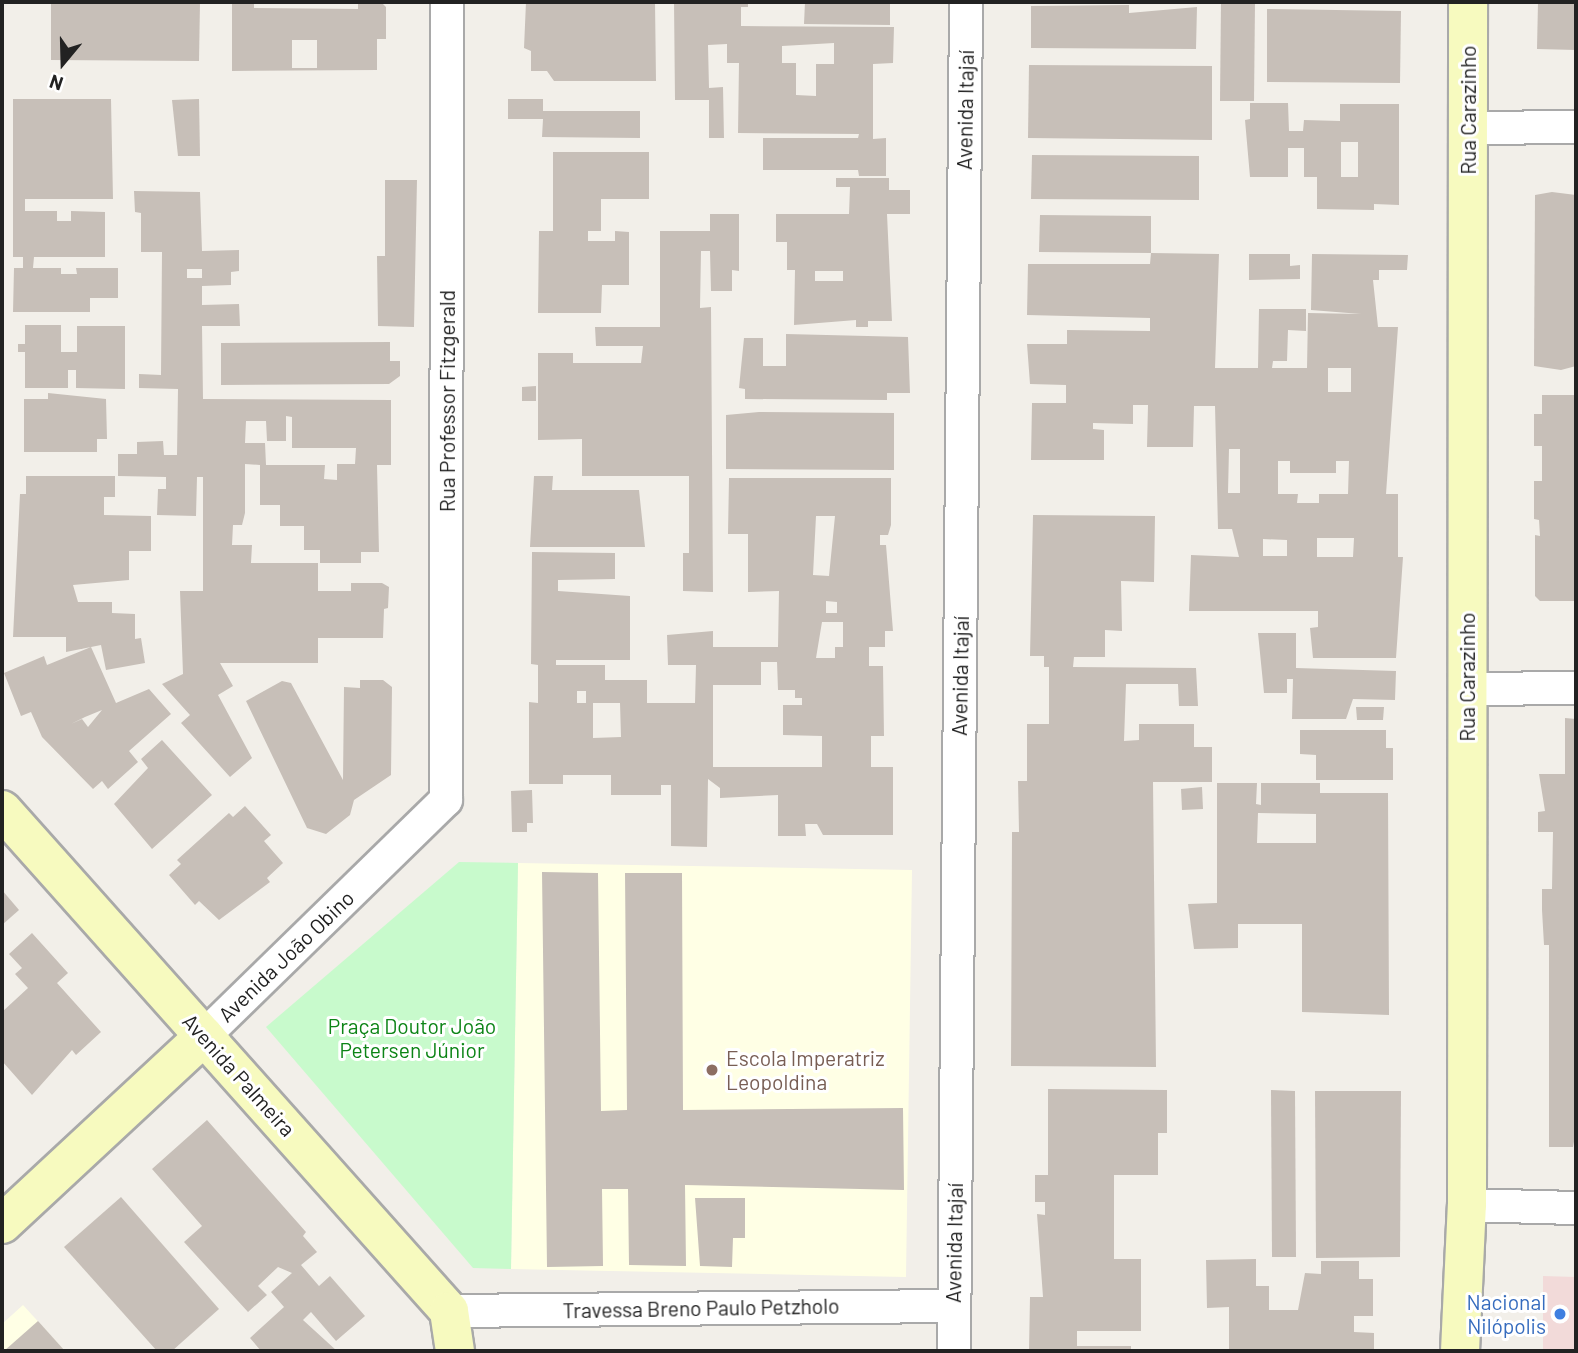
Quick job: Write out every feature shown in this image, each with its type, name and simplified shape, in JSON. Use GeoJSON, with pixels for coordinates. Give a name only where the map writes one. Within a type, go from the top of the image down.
{"type":"FeatureCollection","features":[{"type":"Feature","properties":{"kind":"street","name":"Rua Professor Fitzgerald"},"geometry":{"type":"LineString","coordinates":[[446,800],[447,2]]}},
{"type":"Feature","properties":{"kind":"street","name":"Avenida Itajaí"},"geometry":{"type":"LineString","coordinates":[[954,1351],[966,2]]}},
{"type":"Feature","properties":{"kind":"street","name":"Rua Carazinho"},"geometry":{"type":"LineString","coordinates":[[1460,1351],[1467,1205],[1468,2]]}},
{"type":"Feature","properties":{"kind":"street"},"geometry":{"type":"LineString","coordinates":[[1468,128],[1576,128]]}},
{"type":"Feature","properties":{"kind":"street"},"geometry":{"type":"LineString","coordinates":[[1467,689],[1576,688]]}},
{"type":"Feature","properties":{"kind":"street","name":"Avenida João Obino"},"geometry":{"type":"LineString","coordinates":[[2,1224],[204,1036],[446,800]]}},
{"type":"Feature","properties":{"kind":"street","name":"Avenida Palmeira"},"geometry":{"type":"LineString","coordinates":[[2,810],[449,1311]]}},
{"type":"Feature","properties":{"kind":"street"},"geometry":{"type":"LineString","coordinates":[[1467,1205],[1576,1208]]}},
{"type":"Feature","properties":{"kind":"street","name":"Travessa Breno Paulo Petzholo"},"geometry":{"type":"LineString","coordinates":[[449,1311],[954,1306]]}},
{"type":"Feature","properties":{"kind":"street"},"geometry":{"type":"LineString","coordinates":[[449,1311],[456,1351]]}},
{"type":"Feature","properties":{"kind":"shaded area","name":"Escola Imperatriz Leopoldina"},"geometry":{"type":"Polygon","coordinates":[[[518,863],[912,870],[906,1277],[511,1269],[518,863]]]}},
{"type":"Feature","properties":{"kind":"shaded area","name":"Nacional Nilópolis"},"geometry":{"type":"Polygon","coordinates":[[[1543,1276],[1576,1277],[1576,1351],[1543,1351],[1543,1276]]]}},
{"type":"Feature","properties":{"kind":"shaded area"},"geometry":{"type":"Polygon","coordinates":[[[23,1305],[65,1351],[2,1351],[2,1324],[23,1305]]]}},
{"type":"Feature","properties":{"kind":"green space","name":"Praça Doutor João Petersen Júnior"},"geometry":{"type":"Polygon","coordinates":[[[459,862],[518,863],[511,1269],[473,1268],[266,1027],[459,862]]]}},
{"type":"Feature","properties":{"kind":"building"},"geometry":{"type":"Polygon","coordinates":[[[51,2],[200,2],[199,61],[51,60],[51,2]]]}},
{"type":"Feature","properties":{"kind":"building"},"geometry":{"type":"Polygon","coordinates":[[[358,2],[381,2],[386,7],[386,39],[377,39],[377,70],[232,71],[232,3],[254,3],[254,8],[358,9],[358,2]],[[292,40],[292,68],[317,68],[317,40],[292,40]]]}},
{"type":"Feature","properties":{"kind":"building"},"geometry":{"type":"Polygon","coordinates":[[[526,2],[655,2],[656,81],[554,81],[547,71],[531,71],[531,51],[524,48],[526,2]]]}},
{"type":"Feature","properties":{"kind":"building"},"geometry":{"type":"Polygon","coordinates":[[[674,2],[748,2],[748,7],[741,7],[741,26],[894,27],[893,63],[873,64],[873,139],[886,138],[886,176],[859,176],[858,170],[763,170],[763,138],[858,138],[859,134],[738,133],[739,63],[727,63],[727,44],[708,45],[709,88],[723,87],[724,138],[709,138],[709,100],[675,100],[674,2]],[[834,43],[782,46],[782,63],[796,63],[796,95],[816,96],[816,64],[834,64],[834,43]]]}},
{"type":"Feature","properties":{"kind":"building"},"geometry":{"type":"Polygon","coordinates":[[[805,2],[890,2],[890,25],[804,24],[805,2]]]}},
{"type":"Feature","properties":{"kind":"building"},"geometry":{"type":"Polygon","coordinates":[[[1221,2],[1255,2],[1254,101],[1220,101],[1221,2]]]}},
{"type":"Feature","properties":{"kind":"building"},"geometry":{"type":"Polygon","coordinates":[[[1538,2],[1576,2],[1576,50],[1537,49],[1538,2]]]}},
{"type":"Feature","properties":{"kind":"building"},"geometry":{"type":"Polygon","coordinates":[[[1129,5],[1129,13],[1197,7],[1196,49],[1031,48],[1031,6],[1129,5]]]}},
{"type":"Feature","properties":{"kind":"building"},"geometry":{"type":"Polygon","coordinates":[[[1267,9],[1401,11],[1400,83],[1267,82],[1267,9]]]}},
{"type":"Feature","properties":{"kind":"building"},"geometry":{"type":"Polygon","coordinates":[[[1029,65],[1212,66],[1212,140],[1028,138],[1029,65]]]}},
{"type":"Feature","properties":{"kind":"building"},"geometry":{"type":"Polygon","coordinates":[[[13,99],[111,99],[113,199],[25,199],[25,211],[57,211],[57,221],[71,221],[71,211],[105,212],[105,257],[34,257],[33,268],[61,268],[61,274],[77,274],[76,268],[118,268],[118,298],[90,298],[90,312],[13,312],[14,268],[23,268],[23,257],[13,257],[13,99]]]}},
{"type":"Feature","properties":{"kind":"building"},"geometry":{"type":"Polygon","coordinates":[[[199,99],[200,156],[178,156],[172,100],[199,99]]]}},
{"type":"Feature","properties":{"kind":"building"},"geometry":{"type":"Polygon","coordinates":[[[508,99],[543,99],[543,111],[640,111],[640,138],[542,137],[543,119],[508,119],[508,99]]]}},
{"type":"Feature","properties":{"kind":"building"},"geometry":{"type":"Polygon","coordinates":[[[1250,103],[1288,103],[1289,131],[1303,131],[1304,120],[1340,121],[1340,104],[1399,104],[1399,205],[1374,204],[1374,210],[1317,209],[1317,177],[1304,177],[1304,148],[1288,148],[1288,177],[1250,177],[1245,120],[1250,119],[1250,103]],[[1341,142],[1341,177],[1358,177],[1358,142],[1341,142]]]}},
{"type":"Feature","properties":{"kind":"building"},"geometry":{"type":"Polygon","coordinates":[[[553,152],[649,152],[649,199],[601,199],[601,231],[588,231],[588,241],[615,241],[615,231],[629,232],[629,285],[602,285],[601,313],[538,313],[539,231],[553,231],[553,152]]]}},
{"type":"Feature","properties":{"kind":"building"},"geometry":{"type":"Polygon","coordinates":[[[1032,155],[1199,156],[1199,200],[1031,199],[1032,155]]]}},
{"type":"Feature","properties":{"kind":"building"},"geometry":{"type":"Polygon","coordinates":[[[836,178],[889,178],[889,190],[910,190],[910,214],[887,214],[892,321],[868,321],[868,327],[856,327],[856,320],[794,325],[795,270],[787,270],[787,242],[776,242],[776,214],[849,214],[850,187],[836,187],[836,178]],[[815,271],[815,281],[843,281],[843,271],[815,271]]]}},
{"type":"Feature","properties":{"kind":"building"},"geometry":{"type":"Polygon","coordinates":[[[385,180],[417,180],[414,327],[378,326],[377,256],[385,256],[385,180]]]}},
{"type":"Feature","properties":{"kind":"building"},"geometry":{"type":"Polygon","coordinates":[[[134,191],[200,192],[202,251],[239,250],[239,271],[231,272],[231,285],[202,286],[202,305],[239,304],[240,326],[202,326],[203,399],[391,400],[391,465],[377,465],[379,552],[361,552],[361,563],[320,563],[320,550],[304,550],[304,526],[280,526],[280,505],[260,505],[260,465],[245,464],[245,513],[242,525],[233,525],[232,545],[252,545],[251,563],[318,563],[318,591],[351,591],[351,583],[382,583],[389,587],[388,608],[384,609],[383,638],[318,638],[318,663],[220,663],[233,686],[218,695],[252,758],[230,777],[181,723],[190,715],[162,684],[183,674],[180,591],[203,591],[203,477],[197,477],[196,516],[157,515],[158,489],[166,489],[166,477],[118,476],[118,454],[137,454],[137,442],[163,441],[164,455],[177,455],[178,389],[139,388],[139,374],[161,375],[162,252],[141,252],[141,213],[135,212],[134,191]],[[187,269],[187,278],[202,278],[202,269],[187,269]],[[286,416],[286,441],[267,441],[266,421],[246,421],[245,443],[265,443],[266,465],[325,465],[324,479],[337,480],[337,464],[355,464],[356,448],[292,448],[292,417],[286,416]]]}},
{"type":"Feature","properties":{"kind":"building"},"geometry":{"type":"Polygon","coordinates":[[[1552,192],[1576,195],[1576,366],[1561,370],[1534,366],[1535,195],[1552,192]]]}},
{"type":"Feature","properties":{"kind":"building"},"geometry":{"type":"Polygon","coordinates":[[[710,214],[739,214],[739,271],[732,270],[732,291],[711,291],[710,251],[701,251],[700,308],[711,307],[713,592],[683,591],[683,553],[689,553],[689,476],[582,476],[582,439],[538,440],[538,353],[573,353],[573,363],[641,363],[643,346],[596,346],[595,327],[660,327],[660,231],[710,231],[710,214]]]}},
{"type":"Feature","properties":{"kind":"building"},"geometry":{"type":"Polygon","coordinates":[[[1040,215],[1151,216],[1151,253],[1039,252],[1040,215]]]}},
{"type":"Feature","properties":{"kind":"building"},"geometry":{"type":"Polygon","coordinates":[[[1151,253],[1219,254],[1215,368],[1258,368],[1259,309],[1306,309],[1306,331],[1288,330],[1287,361],[1273,361],[1272,368],[1307,368],[1308,313],[1361,314],[1311,310],[1312,254],[1408,255],[1407,270],[1379,270],[1379,280],[1373,280],[1378,327],[1398,327],[1386,494],[1398,494],[1398,557],[1403,557],[1396,658],[1313,658],[1310,628],[1318,627],[1318,611],[1189,611],[1191,555],[1239,557],[1232,529],[1218,529],[1215,406],[1194,406],[1193,447],[1147,447],[1148,405],[1133,405],[1133,424],[1093,423],[1093,429],[1104,430],[1104,460],[1031,460],[1032,403],[1066,403],[1066,385],[1030,384],[1027,344],[1067,344],[1067,330],[1150,331],[1150,318],[1027,315],[1028,264],[1150,264],[1151,253]],[[1328,368],[1328,392],[1351,392],[1351,368],[1328,368]],[[1229,449],[1228,493],[1240,493],[1240,449],[1229,449]],[[1278,461],[1278,494],[1298,494],[1297,503],[1319,503],[1319,494],[1348,494],[1349,461],[1336,461],[1336,473],[1290,473],[1290,461],[1278,461]],[[1317,538],[1317,557],[1353,557],[1354,538],[1317,538]],[[1263,539],[1263,556],[1287,556],[1287,540],[1263,539]]]}},
{"type":"Feature","properties":{"kind":"building"},"geometry":{"type":"Polygon","coordinates":[[[1249,254],[1290,254],[1290,266],[1300,265],[1300,279],[1249,280],[1249,254]]]}},
{"type":"Feature","properties":{"kind":"building"},"geometry":{"type":"Polygon","coordinates":[[[25,325],[61,325],[61,352],[77,352],[77,326],[125,326],[125,389],[76,388],[76,370],[68,370],[68,388],[25,388],[25,352],[18,352],[18,344],[25,344],[25,325]]]}},
{"type":"Feature","properties":{"kind":"building"},"geometry":{"type":"Polygon","coordinates":[[[786,334],[908,337],[910,393],[887,393],[887,400],[745,399],[745,389],[739,388],[744,338],[763,338],[763,366],[786,366],[786,334]]]}},
{"type":"Feature","properties":{"kind":"building"},"geometry":{"type":"Polygon","coordinates":[[[390,342],[390,361],[400,361],[400,376],[389,384],[221,385],[221,343],[390,342]]]}},
{"type":"Feature","properties":{"kind":"building"},"geometry":{"type":"Polygon","coordinates":[[[536,386],[536,401],[522,401],[522,387],[536,386]]]}},
{"type":"Feature","properties":{"kind":"building"},"geometry":{"type":"Polygon","coordinates":[[[48,393],[106,399],[107,439],[97,439],[97,452],[24,452],[24,399],[48,399],[48,393]]]}},
{"type":"Feature","properties":{"kind":"building"},"geometry":{"type":"Polygon","coordinates":[[[1542,395],[1576,395],[1576,601],[1540,601],[1535,596],[1535,535],[1540,536],[1539,520],[1534,519],[1534,481],[1542,481],[1542,446],[1534,446],[1534,414],[1542,414],[1542,395]]]}},
{"type":"Feature","properties":{"kind":"building"},"geometry":{"type":"Polygon","coordinates":[[[759,412],[894,413],[894,470],[726,469],[726,415],[759,412]]]}},
{"type":"Feature","properties":{"kind":"building"},"geometry":{"type":"Polygon","coordinates":[[[26,476],[115,476],[115,497],[104,497],[104,515],[151,516],[151,551],[129,551],[129,580],[73,585],[78,602],[112,602],[112,613],[135,614],[135,639],[141,638],[145,663],[106,670],[101,645],[66,652],[66,637],[13,637],[20,494],[26,494],[26,476]]]}},
{"type":"Feature","properties":{"kind":"building"},"geometry":{"type":"Polygon","coordinates":[[[534,476],[553,476],[552,490],[639,490],[645,547],[530,547],[534,476]]]}},
{"type":"Feature","properties":{"kind":"building"},"geometry":{"type":"Polygon","coordinates":[[[729,478],[891,478],[891,525],[888,535],[880,535],[880,545],[886,545],[893,631],[885,631],[885,647],[869,647],[869,666],[883,666],[884,736],[871,736],[871,767],[893,767],[893,835],[823,835],[817,824],[805,824],[806,836],[778,836],[778,795],[720,798],[720,788],[708,779],[707,847],[671,846],[671,785],[661,785],[661,795],[611,795],[611,775],[563,775],[563,784],[529,784],[529,702],[538,703],[538,665],[531,664],[532,552],[615,553],[615,579],[558,580],[558,591],[630,596],[630,660],[556,660],[556,665],[605,665],[605,680],[647,680],[647,703],[695,703],[696,665],[668,665],[667,635],[713,631],[713,647],[778,647],[779,591],[748,592],[748,534],[728,534],[729,478]],[[816,516],[813,575],[829,576],[835,516],[816,516]],[[826,601],[826,613],[837,613],[837,602],[826,601]],[[822,622],[816,658],[835,658],[835,647],[843,647],[843,622],[822,622]],[[761,662],[761,685],[713,685],[713,767],[822,767],[822,736],[783,735],[783,705],[802,705],[802,698],[795,698],[795,690],[778,690],[777,662],[761,662]],[[577,691],[577,703],[586,703],[586,691],[577,691]],[[593,703],[593,738],[621,737],[620,703],[593,703]]]}},
{"type":"Feature","properties":{"kind":"building"},"geometry":{"type":"Polygon","coordinates":[[[1033,515],[1155,516],[1154,582],[1121,581],[1122,631],[1105,630],[1105,657],[1074,657],[1073,667],[1196,668],[1198,706],[1179,706],[1178,684],[1126,684],[1124,741],[1139,740],[1139,724],[1194,724],[1194,747],[1212,747],[1212,782],[1153,782],[1156,1067],[1011,1066],[1012,832],[1019,832],[1018,781],[1027,781],[1027,724],[1049,724],[1049,667],[1044,667],[1044,656],[1030,656],[1033,515]]]}},
{"type":"Feature","properties":{"kind":"building"},"geometry":{"type":"Polygon","coordinates":[[[1258,633],[1296,633],[1296,668],[1396,671],[1395,700],[1353,699],[1346,719],[1292,719],[1293,679],[1287,679],[1287,693],[1264,693],[1258,633]]]}},
{"type":"Feature","properties":{"kind":"building"},"geometry":{"type":"Polygon","coordinates":[[[91,647],[116,703],[149,689],[171,714],[129,751],[138,762],[108,789],[102,781],[93,789],[42,737],[31,712],[21,716],[4,673],[44,656],[47,665],[91,647]],[[102,710],[85,717],[71,724],[82,719],[88,727],[102,710]]]}},
{"type":"Feature","properties":{"kind":"building"},"geometry":{"type":"Polygon","coordinates":[[[360,680],[383,680],[392,687],[391,775],[354,800],[350,815],[326,834],[307,828],[246,701],[282,681],[291,683],[343,780],[344,687],[360,688],[360,680]]]}},
{"type":"Feature","properties":{"kind":"building"},"geometry":{"type":"Polygon","coordinates":[[[1356,707],[1384,707],[1383,720],[1357,720],[1356,707]]]}},
{"type":"Feature","properties":{"kind":"building"},"geometry":{"type":"Polygon","coordinates":[[[1565,718],[1576,719],[1576,1131],[1573,1147],[1549,1147],[1549,945],[1544,945],[1542,889],[1552,889],[1553,832],[1538,832],[1538,812],[1545,811],[1539,774],[1565,774],[1565,718]]]}},
{"type":"Feature","properties":{"kind":"building"},"geometry":{"type":"Polygon","coordinates":[[[1300,730],[1386,730],[1386,748],[1393,748],[1393,780],[1316,780],[1316,755],[1300,754],[1300,730]]]}},
{"type":"Feature","properties":{"kind":"building"},"geometry":{"type":"Polygon","coordinates":[[[162,740],[212,795],[152,849],[114,804],[148,768],[141,759],[162,740]]]}},
{"type":"Feature","properties":{"kind":"building"},"geometry":{"type":"Polygon","coordinates":[[[1217,783],[1257,783],[1256,804],[1261,805],[1261,783],[1320,783],[1320,793],[1388,793],[1389,1015],[1302,1012],[1302,924],[1238,924],[1238,948],[1194,949],[1188,904],[1217,903],[1217,783]],[[1258,813],[1257,843],[1316,843],[1316,814],[1258,813]]]}},
{"type":"Feature","properties":{"kind":"building"},"geometry":{"type":"Polygon","coordinates":[[[1202,787],[1203,809],[1182,810],[1181,789],[1202,787]]]}},
{"type":"Feature","properties":{"kind":"building"},"geometry":{"type":"Polygon","coordinates":[[[532,790],[533,823],[527,823],[527,832],[512,832],[511,791],[532,790]]]}},
{"type":"Feature","properties":{"kind":"building"},"geometry":{"type":"Polygon","coordinates":[[[245,806],[271,835],[264,841],[283,863],[267,878],[270,882],[219,920],[199,901],[195,905],[169,875],[181,864],[177,860],[229,813],[233,817],[245,806]]]}},
{"type":"Feature","properties":{"kind":"building"},"geometry":{"type":"Polygon","coordinates":[[[542,872],[598,873],[601,1111],[627,1110],[625,873],[682,873],[683,1110],[903,1108],[904,1190],[685,1185],[686,1266],[629,1265],[628,1189],[602,1189],[603,1266],[547,1267],[542,872]]]}},
{"type":"Feature","properties":{"kind":"building"},"geometry":{"type":"Polygon","coordinates":[[[2,890],[19,910],[2,925],[2,890]]]}},
{"type":"Feature","properties":{"kind":"building"},"geometry":{"type":"Polygon","coordinates":[[[32,933],[68,973],[57,983],[101,1032],[76,1055],[72,1050],[32,1095],[2,1061],[2,1012],[28,988],[15,974],[22,968],[9,954],[32,933]]]}},
{"type":"Feature","properties":{"kind":"building"},"geometry":{"type":"Polygon","coordinates":[[[1048,1089],[1167,1090],[1167,1133],[1158,1133],[1158,1175],[1114,1175],[1114,1259],[1141,1259],[1141,1331],[1077,1331],[1077,1346],[1131,1346],[1131,1351],[1029,1351],[1030,1297],[1043,1297],[1037,1214],[1045,1215],[1045,1202],[1035,1202],[1035,1175],[1048,1175],[1048,1089]]]}},
{"type":"Feature","properties":{"kind":"building"},"geometry":{"type":"Polygon","coordinates":[[[1271,1090],[1295,1091],[1296,1257],[1272,1257],[1271,1090]]]}},
{"type":"Feature","properties":{"kind":"building"},"geometry":{"type":"Polygon","coordinates":[[[1315,1091],[1401,1091],[1400,1257],[1316,1258],[1315,1091]]]}},
{"type":"Feature","properties":{"kind":"building"},"geometry":{"type":"Polygon","coordinates":[[[207,1120],[306,1232],[303,1236],[317,1252],[301,1265],[319,1286],[330,1276],[365,1316],[336,1341],[311,1312],[303,1320],[337,1351],[261,1351],[250,1338],[284,1307],[271,1292],[292,1273],[278,1267],[258,1286],[267,1295],[248,1312],[184,1242],[202,1226],[152,1169],[207,1120]]]}},
{"type":"Feature","properties":{"kind":"building"},"geometry":{"type":"Polygon","coordinates":[[[121,1197],[219,1309],[172,1351],[157,1351],[64,1247],[121,1197]]]}},
{"type":"Feature","properties":{"kind":"building"},"geometry":{"type":"Polygon","coordinates":[[[695,1198],[745,1198],[745,1238],[733,1238],[732,1267],[700,1266],[695,1198]]]}},
{"type":"Feature","properties":{"kind":"building"},"geometry":{"type":"Polygon","coordinates":[[[1256,1259],[1256,1286],[1269,1286],[1269,1310],[1298,1310],[1305,1273],[1321,1274],[1321,1261],[1359,1261],[1359,1279],[1373,1279],[1373,1316],[1354,1316],[1354,1332],[1374,1333],[1374,1351],[1229,1351],[1229,1307],[1207,1308],[1206,1260],[1256,1259]]]}},
{"type":"Feature","properties":{"kind":"building"},"geometry":{"type":"Polygon","coordinates":[[[38,1321],[65,1351],[4,1351],[38,1321]]]}},
{"type":"Feature","properties":{"kind":"place","name":"Escola Imperatriz Leopoldina"},"geometry":{"type":"Point","coordinates":[712,1070]}},
{"type":"Feature","properties":{"kind":"place","name":"Nacional Nilópolis"},"geometry":{"type":"Point","coordinates":[1560,1314]}}]}
